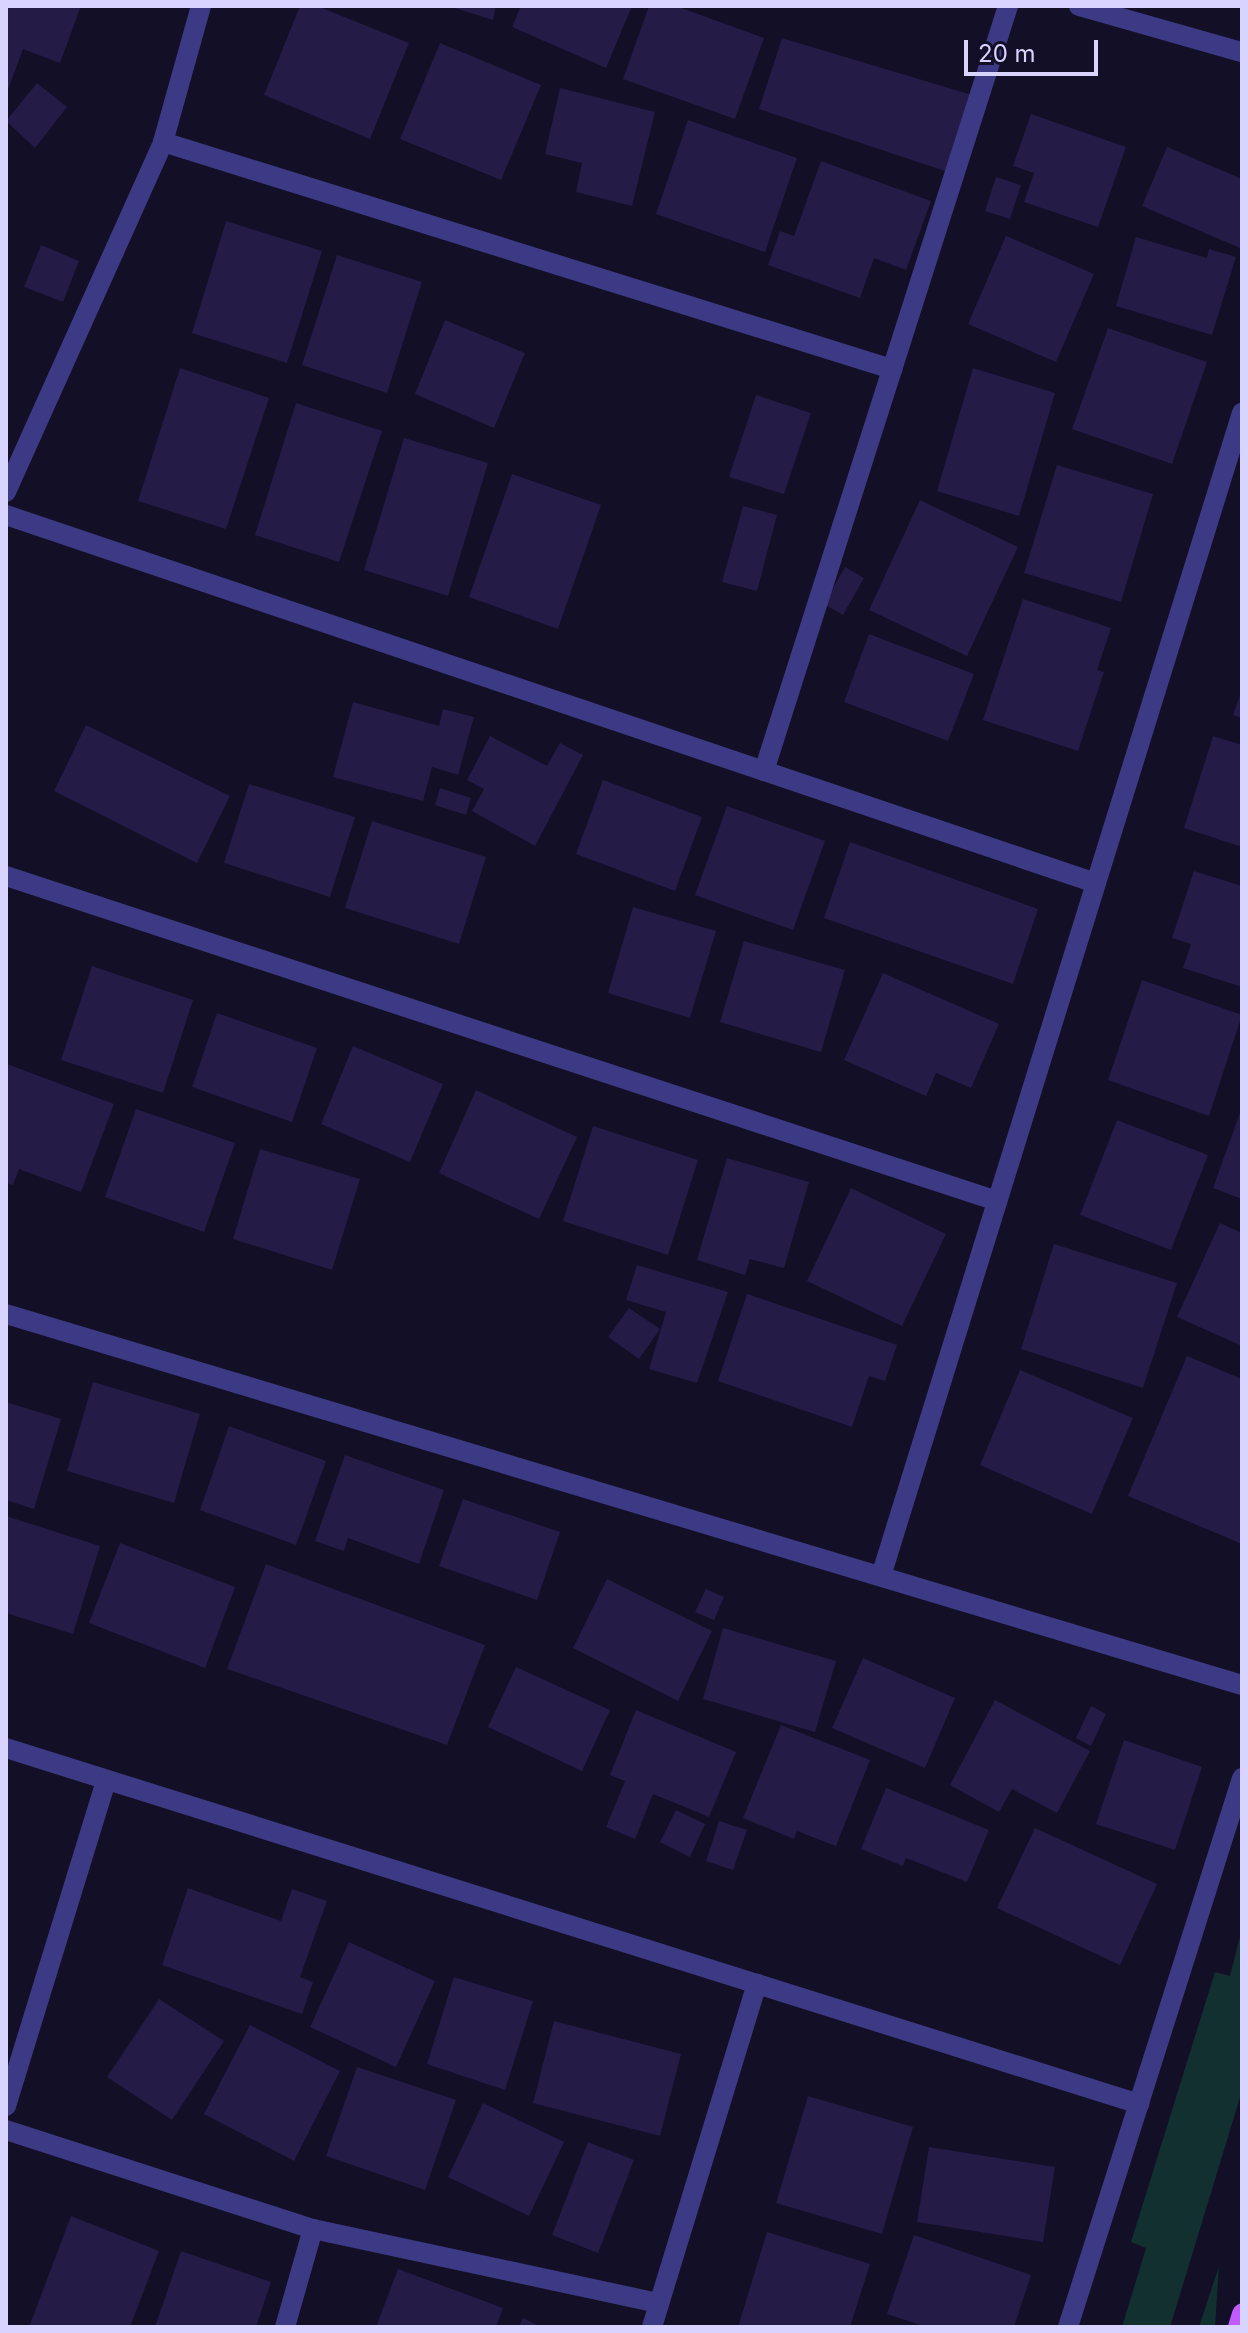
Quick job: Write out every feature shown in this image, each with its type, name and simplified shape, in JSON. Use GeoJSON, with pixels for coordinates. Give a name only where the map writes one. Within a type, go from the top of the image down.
{"type":"FeatureCollection","features":[{"type":"Feature","properties":{"kind":"main road"},"geometry":{"type":"LineString","coordinates":[[1238,2327],[1242,2314]]}},
{"type":"Feature","properties":{"kind":"street"},"geometry":{"type":"LineString","coordinates":[[6,492],[163,142],[201,6]]}},
{"type":"Feature","properties":{"kind":"street"},"geometry":{"type":"LineString","coordinates":[[764,771],[1008,6]]}},
{"type":"Feature","properties":{"kind":"street"},"geometry":{"type":"LineString","coordinates":[[1079,6],[1242,52]]}},
{"type":"Feature","properties":{"kind":"street"},"geometry":{"type":"LineString","coordinates":[[163,142],[892,369]]}},
{"type":"Feature","properties":{"kind":"street"},"geometry":{"type":"LineString","coordinates":[[881,1576],[1242,413]]}},
{"type":"Feature","properties":{"kind":"street"},"geometry":{"type":"LineString","coordinates":[[6,515],[1096,883]]}},
{"type":"Feature","properties":{"kind":"street"},"geometry":{"type":"LineString","coordinates":[[6,876],[997,1201]]}},
{"type":"Feature","properties":{"kind":"street"},"geometry":{"type":"LineString","coordinates":[[6,1314],[1242,1685]]}},
{"type":"Feature","properties":{"kind":"street"},"geometry":{"type":"LineString","coordinates":[[6,1748],[1139,2104]]}},
{"type":"Feature","properties":{"kind":"street"},"geometry":{"type":"LineString","coordinates":[[1068,2327],[1242,1778]]}},
{"type":"Feature","properties":{"kind":"street"},"geometry":{"type":"LineString","coordinates":[[6,2106],[106,1780]]}},
{"type":"Feature","properties":{"kind":"street"},"geometry":{"type":"LineString","coordinates":[[652,2327],[757,1984]]}},
{"type":"Feature","properties":{"kind":"street"},"geometry":{"type":"LineString","coordinates":[[6,2130],[313,2229],[659,2303]]}},
{"type":"Feature","properties":{"kind":"street"},"geometry":{"type":"LineString","coordinates":[[285,2327],[313,2229]]}},
{"type":"Feature","properties":{"kind":"green space"},"geometry":{"type":"Polygon","coordinates":[[[1242,1928],[1242,2091],[1170,2327],[1122,2327],[1146,2248],[1131,2242],[1215,1972],[1230,1976],[1242,1928]]]}},
{"type":"Feature","properties":{"kind":"green space"},"geometry":{"type":"Polygon","coordinates":[[[1219,2266],[1215,2327],[1199,2327],[1219,2266]]]}},
{"type":"Feature","properties":{"kind":"building"},"geometry":{"type":"Polygon","coordinates":[[[6,6],[81,6],[60,63],[23,49],[6,95],[6,6]]]}},
{"type":"Feature","properties":{"kind":"building"},"geometry":{"type":"Polygon","coordinates":[[[300,6],[317,6],[409,43],[370,139],[264,95],[300,6]]]}},
{"type":"Feature","properties":{"kind":"building"},"geometry":{"type":"Polygon","coordinates":[[[448,6],[496,6],[493,20],[448,6]]]}},
{"type":"Feature","properties":{"kind":"building"},"geometry":{"type":"Polygon","coordinates":[[[521,6],[632,6],[606,68],[512,27],[521,6]]]}},
{"type":"Feature","properties":{"kind":"building"},"geometry":{"type":"Polygon","coordinates":[[[649,6],[676,6],[764,38],[735,119],[623,79],[649,6]]]}},
{"type":"Feature","properties":{"kind":"building"},"geometry":{"type":"Polygon","coordinates":[[[782,38],[979,97],[954,174],[759,109],[782,38]]]}},
{"type":"Feature","properties":{"kind":"building"},"geometry":{"type":"Polygon","coordinates":[[[440,43],[541,85],[501,180],[400,139],[440,43]]]}},
{"type":"Feature","properties":{"kind":"building"},"geometry":{"type":"Polygon","coordinates":[[[37,83],[67,107],[35,148],[6,121],[37,83]]]}},
{"type":"Feature","properties":{"kind":"building"},"geometry":{"type":"Polygon","coordinates":[[[560,88],[655,112],[632,206],[576,192],[582,163],[545,154],[560,88]]]}},
{"type":"Feature","properties":{"kind":"building"},"geometry":{"type":"Polygon","coordinates":[[[1031,114],[1126,147],[1098,227],[1024,202],[1034,173],[1013,166],[1031,114]]]}},
{"type":"Feature","properties":{"kind":"building"},"geometry":{"type":"Polygon","coordinates":[[[688,120],[797,158],[765,252],[656,214],[688,120]]]}},
{"type":"Feature","properties":{"kind":"building"},"geometry":{"type":"Polygon","coordinates":[[[1167,147],[1242,179],[1240,248],[1142,206],[1167,147]]]}},
{"type":"Feature","properties":{"kind":"building"},"geometry":{"type":"Polygon","coordinates":[[[821,161],[931,201],[906,270],[874,258],[860,298],[768,265],[780,231],[794,236],[821,161]]]}},
{"type":"Feature","properties":{"kind":"building"},"geometry":{"type":"Polygon","coordinates":[[[996,177],[1021,185],[1010,219],[985,211],[996,177]]]}},
{"type":"Feature","properties":{"kind":"building"},"geometry":{"type":"Polygon","coordinates":[[[226,221],[322,251],[287,363],[192,333],[226,221]]]}},
{"type":"Feature","properties":{"kind":"building"},"geometry":{"type":"Polygon","coordinates":[[[1006,236],[1094,274],[1056,362],[968,324],[1006,236]]]}},
{"type":"Feature","properties":{"kind":"building"},"geometry":{"type":"Polygon","coordinates":[[[1136,237],[1207,258],[1209,249],[1236,257],[1212,335],[1116,306],[1136,237]]]}},
{"type":"Feature","properties":{"kind":"building"},"geometry":{"type":"Polygon","coordinates":[[[41,245],[79,261],[63,302],[24,287],[41,245]]]}},
{"type":"Feature","properties":{"kind":"building"},"geometry":{"type":"Polygon","coordinates":[[[337,255],[422,282],[387,393],[302,365],[337,255]]]}},
{"type":"Feature","properties":{"kind":"building"},"geometry":{"type":"Polygon","coordinates":[[[445,320],[525,353],[494,428],[415,394],[445,320]]]}},
{"type":"Feature","properties":{"kind":"building"},"geometry":{"type":"Polygon","coordinates":[[[1108,328],[1207,362],[1172,464],[1072,429],[1108,328]]]}},
{"type":"Feature","properties":{"kind":"building"},"geometry":{"type":"Polygon","coordinates":[[[180,368],[269,398],[226,529],[138,501],[180,368]]]}},
{"type":"Feature","properties":{"kind":"building"},"geometry":{"type":"Polygon","coordinates":[[[973,368],[1055,393],[1019,516],[937,491],[973,368]]]}},
{"type":"Feature","properties":{"kind":"building"},"geometry":{"type":"Polygon","coordinates":[[[756,395],[811,413],[784,494],[729,477],[756,395]]]}},
{"type":"Feature","properties":{"kind":"building"},"geometry":{"type":"Polygon","coordinates":[[[296,403],[382,431],[339,562],[255,535],[296,403]]]}},
{"type":"Feature","properties":{"kind":"building"},"geometry":{"type":"Polygon","coordinates":[[[404,438],[488,463],[448,596],[364,570],[404,438]]]}},
{"type":"Feature","properties":{"kind":"building"},"geometry":{"type":"Polygon","coordinates":[[[1057,465],[1153,494],[1121,602],[1024,573],[1057,465]]]}},
{"type":"Feature","properties":{"kind":"building"},"geometry":{"type":"Polygon","coordinates":[[[512,474],[601,505],[558,629],[469,597],[512,474]]]}},
{"type":"Feature","properties":{"kind":"building"},"geometry":{"type":"Polygon","coordinates":[[[920,500],[1018,547],[967,656],[869,610],[920,500]]]}},
{"type":"Feature","properties":{"kind":"building"},"geometry":{"type":"Polygon","coordinates":[[[743,506],[777,515],[757,591],[722,582],[743,506]]]}},
{"type":"Feature","properties":{"kind":"building"},"geometry":{"type":"Polygon","coordinates":[[[845,567],[864,578],[843,615],[824,604],[845,567]]]}},
{"type":"Feature","properties":{"kind":"building"},"geometry":{"type":"Polygon","coordinates":[[[1023,599],[1111,628],[1097,670],[1104,672],[1078,751],[983,720],[1023,599]]]}},
{"type":"Feature","properties":{"kind":"building"},"geometry":{"type":"Polygon","coordinates":[[[869,634],[974,674],[948,741],[844,702],[869,634]]]}},
{"type":"Feature","properties":{"kind":"building"},"geometry":{"type":"Polygon","coordinates":[[[1242,689],[1242,718],[1233,715],[1242,689]]]}},
{"type":"Feature","properties":{"kind":"building"},"geometry":{"type":"Polygon","coordinates":[[[353,702],[439,726],[443,709],[474,717],[458,775],[432,767],[423,801],[333,777],[353,702]]]}},
{"type":"Feature","properties":{"kind":"building"},"geometry":{"type":"Polygon","coordinates":[[[86,725],[230,796],[197,863],[54,791],[86,725]]]}},
{"type":"Feature","properties":{"kind":"building"},"geometry":{"type":"Polygon","coordinates":[[[490,736],[547,766],[560,743],[583,755],[535,846],[472,811],[484,789],[467,780],[490,736]]]}},
{"type":"Feature","properties":{"kind":"building"},"geometry":{"type":"Polygon","coordinates":[[[1213,736],[1242,745],[1242,847],[1184,828],[1213,736]]]}},
{"type":"Feature","properties":{"kind":"building"},"geometry":{"type":"Polygon","coordinates":[[[603,780],[702,817],[675,891],[576,854],[603,780]]]}},
{"type":"Feature","properties":{"kind":"building"},"geometry":{"type":"Polygon","coordinates":[[[249,784],[355,817],[330,897],[224,863],[249,784]]]}},
{"type":"Feature","properties":{"kind":"building"},"geometry":{"type":"Polygon","coordinates":[[[440,788],[471,798],[466,815],[435,805],[440,788]]]}},
{"type":"Feature","properties":{"kind":"building"},"geometry":{"type":"Polygon","coordinates":[[[727,806],[825,841],[793,930],[695,895],[727,806]]]}},
{"type":"Feature","properties":{"kind":"building"},"geometry":{"type":"Polygon","coordinates":[[[372,821],[486,857],[459,944],[345,908],[372,821]]]}},
{"type":"Feature","properties":{"kind":"building"},"geometry":{"type":"Polygon","coordinates":[[[850,842],[1038,909],[1013,984],[824,918],[850,842]]]}},
{"type":"Feature","properties":{"kind":"building"},"geometry":{"type":"Polygon","coordinates":[[[1194,871],[1242,886],[1242,987],[1183,968],[1191,944],[1172,938],[1194,871]]]}},
{"type":"Feature","properties":{"kind":"building"},"geometry":{"type":"Polygon","coordinates":[[[633,907],[716,931],[690,1018],[608,993],[633,907]]]}},
{"type":"Feature","properties":{"kind":"building"},"geometry":{"type":"Polygon","coordinates":[[[744,941],[845,970],[821,1052],[720,1022],[744,941]]]}},
{"type":"Feature","properties":{"kind":"building"},"geometry":{"type":"Polygon","coordinates":[[[92,966],[193,1000],[163,1093],[61,1060],[92,966]]]}},
{"type":"Feature","properties":{"kind":"building"},"geometry":{"type":"Polygon","coordinates":[[[883,973],[999,1024],[971,1088],[936,1073],[926,1096],[844,1060],[883,973]]]}},
{"type":"Feature","properties":{"kind":"building"},"geometry":{"type":"Polygon","coordinates":[[[1142,980],[1242,1015],[1209,1116],[1108,1080],[1142,980]]]}},
{"type":"Feature","properties":{"kind":"building"},"geometry":{"type":"Polygon","coordinates":[[[217,1013],[317,1048],[292,1122],[192,1087],[217,1013]]]}},
{"type":"Feature","properties":{"kind":"building"},"geometry":{"type":"Polygon","coordinates":[[[353,1046],[443,1084],[410,1162],[321,1124],[353,1046]]]}},
{"type":"Feature","properties":{"kind":"building"},"geometry":{"type":"Polygon","coordinates":[[[7,1064],[114,1104],[81,1192],[19,1169],[13,1185],[6,1183],[7,1064]]]}},
{"type":"Feature","properties":{"kind":"building"},"geometry":{"type":"Polygon","coordinates":[[[476,1090],[577,1137],[539,1219],[439,1173],[476,1090]]]}},
{"type":"Feature","properties":{"kind":"building"},"geometry":{"type":"Polygon","coordinates":[[[1242,1107],[1242,1199],[1213,1188],[1242,1107]]]}},
{"type":"Feature","properties":{"kind":"building"},"geometry":{"type":"Polygon","coordinates":[[[136,1109],[235,1143],[204,1232],[105,1197],[136,1109]]]}},
{"type":"Feature","properties":{"kind":"building"},"geometry":{"type":"Polygon","coordinates":[[[1117,1120],[1208,1155],[1171,1250],[1080,1215],[1117,1120]]]}},
{"type":"Feature","properties":{"kind":"building"},"geometry":{"type":"Polygon","coordinates":[[[593,1126],[698,1160],[668,1255],[563,1221],[593,1126]]]}},
{"type":"Feature","properties":{"kind":"building"},"geometry":{"type":"Polygon","coordinates":[[[260,1149],[360,1179],[332,1270],[233,1239],[260,1149]]]}},
{"type":"Feature","properties":{"kind":"building"},"geometry":{"type":"Polygon","coordinates":[[[727,1158],[809,1182],[784,1268],[750,1259],[745,1275],[697,1260],[727,1158]]]}},
{"type":"Feature","properties":{"kind":"building"},"geometry":{"type":"Polygon","coordinates":[[[851,1188],[946,1234],[902,1326],[807,1281],[851,1188]]]}},
{"type":"Feature","properties":{"kind":"building"},"geometry":{"type":"Polygon","coordinates":[[[1220,1223],[1242,1233],[1242,1346],[1177,1317],[1220,1223]]]}},
{"type":"Feature","properties":{"kind":"building"},"geometry":{"type":"Polygon","coordinates":[[[1054,1244],[1177,1283],[1143,1388],[1021,1349],[1054,1244]]]}},
{"type":"Feature","properties":{"kind":"building"},"geometry":{"type":"Polygon","coordinates":[[[637,1265],[728,1292],[697,1383],[649,1369],[666,1312],[626,1300],[637,1265]]]}},
{"type":"Feature","properties":{"kind":"building"},"geometry":{"type":"Polygon","coordinates":[[[747,1294],[897,1345],[885,1381],[869,1376],[852,1427],[718,1381],[747,1294]]]}},
{"type":"Feature","properties":{"kind":"building"},"geometry":{"type":"Polygon","coordinates":[[[629,1308],[660,1329],[639,1359],[608,1337],[629,1308]]]}},
{"type":"Feature","properties":{"kind":"building"},"geometry":{"type":"Polygon","coordinates":[[[1187,1356],[1242,1379],[1242,1544],[1128,1496],[1187,1356]]]}},
{"type":"Feature","properties":{"kind":"building"},"geometry":{"type":"Polygon","coordinates":[[[1020,1370],[1133,1418],[1092,1514],[980,1465],[1020,1370]]]}},
{"type":"Feature","properties":{"kind":"building"},"geometry":{"type":"Polygon","coordinates":[[[93,1382],[200,1414],[174,1503],[67,1471],[93,1382]]]}},
{"type":"Feature","properties":{"kind":"building"},"geometry":{"type":"Polygon","coordinates":[[[6,1402],[61,1419],[34,1509],[6,1500],[6,1402]]]}},
{"type":"Feature","properties":{"kind":"building"},"geometry":{"type":"Polygon","coordinates":[[[229,1426],[326,1461],[296,1545],[200,1510],[229,1426]]]}},
{"type":"Feature","properties":{"kind":"building"},"geometry":{"type":"Polygon","coordinates":[[[345,1455],[444,1490],[419,1564],[348,1538],[344,1551],[315,1541],[345,1455]]]}},
{"type":"Feature","properties":{"kind":"building"},"geometry":{"type":"Polygon","coordinates":[[[463,1499],[560,1532],[537,1600],[439,1566],[463,1499]]]}},
{"type":"Feature","properties":{"kind":"building"},"geometry":{"type":"Polygon","coordinates":[[[6,1516],[100,1546],[73,1634],[6,1613],[6,1516]]]}},
{"type":"Feature","properties":{"kind":"building"},"geometry":{"type":"Polygon","coordinates":[[[120,1543],[235,1587],[205,1668],[89,1623],[120,1543]]]}},
{"type":"Feature","properties":{"kind":"building"},"geometry":{"type":"Polygon","coordinates":[[[266,1564],[485,1645],[447,1745],[227,1669],[266,1564]]]}},
{"type":"Feature","properties":{"kind":"building"},"geometry":{"type":"Polygon","coordinates":[[[607,1579],[712,1631],[678,1701],[573,1648],[607,1579]]]}},
{"type":"Feature","properties":{"kind":"building"},"geometry":{"type":"Polygon","coordinates":[[[706,1589],[724,1597],[714,1620],[695,1612],[706,1589]]]}},
{"type":"Feature","properties":{"kind":"building"},"geometry":{"type":"Polygon","coordinates":[[[723,1628],[836,1661],[815,1732],[703,1699],[723,1628]]]}},
{"type":"Feature","properties":{"kind":"building"},"geometry":{"type":"Polygon","coordinates":[[[863,1658],[955,1698],[925,1768],[832,1728],[863,1658]]]}},
{"type":"Feature","properties":{"kind":"building"},"geometry":{"type":"Polygon","coordinates":[[[516,1667],[610,1710],[582,1771],[488,1727],[516,1667]]]}},
{"type":"Feature","properties":{"kind":"building"},"geometry":{"type":"Polygon","coordinates":[[[995,1700],[1090,1751],[1057,1813],[1012,1789],[999,1812],[950,1785],[995,1700]]]}},
{"type":"Feature","properties":{"kind":"building"},"geometry":{"type":"Polygon","coordinates":[[[1091,1706],[1106,1714],[1091,1746],[1076,1738],[1091,1706]]]}},
{"type":"Feature","properties":{"kind":"building"},"geometry":{"type":"Polygon","coordinates":[[[636,1710],[736,1752],[709,1817],[653,1794],[635,1839],[606,1827],[625,1781],[610,1775],[636,1710]]]}},
{"type":"Feature","properties":{"kind":"building"},"geometry":{"type":"Polygon","coordinates":[[[781,1725],[870,1760],[836,1846],[797,1831],[794,1839],[743,1818],[781,1725]]]}},
{"type":"Feature","properties":{"kind":"building"},"geometry":{"type":"Polygon","coordinates":[[[1124,1740],[1202,1767],[1175,1850],[1096,1824],[1124,1740]]]}},
{"type":"Feature","properties":{"kind":"building"},"geometry":{"type":"Polygon","coordinates":[[[886,1788],[989,1830],[967,1882],[906,1858],[903,1866],[861,1849],[886,1788]]]}},
{"type":"Feature","properties":{"kind":"building"},"geometry":{"type":"Polygon","coordinates":[[[676,1810],[705,1824],[690,1857],[660,1842],[676,1810]]]}},
{"type":"Feature","properties":{"kind":"building"},"geometry":{"type":"Polygon","coordinates":[[[719,1821],[747,1830],[733,1870],[706,1861],[719,1821]]]}},
{"type":"Feature","properties":{"kind":"building"},"geometry":{"type":"Polygon","coordinates":[[[1035,1828],[1157,1884],[1120,1965],[997,1908],[1035,1828]]]}},
{"type":"Feature","properties":{"kind":"building"},"geometry":{"type":"Polygon","coordinates":[[[188,1888],[281,1921],[292,1889],[327,1901],[300,1977],[313,1982],[302,2014],[162,1965],[188,1888]]]}},
{"type":"Feature","properties":{"kind":"building"},"geometry":{"type":"Polygon","coordinates":[[[349,1942],[435,1981],[396,2067],[310,2027],[349,1942]]]}},
{"type":"Feature","properties":{"kind":"building"},"geometry":{"type":"Polygon","coordinates":[[[454,1977],[533,2001],[505,2090],[427,2064],[454,1977]]]}},
{"type":"Feature","properties":{"kind":"building"},"geometry":{"type":"Polygon","coordinates":[[[159,1999],[224,2041],[172,2120],[107,2077],[159,1999]]]}},
{"type":"Feature","properties":{"kind":"building"},"geometry":{"type":"Polygon","coordinates":[[[554,2021],[681,2054],[660,2136],[533,2103],[554,2021]]]}},
{"type":"Feature","properties":{"kind":"building"},"geometry":{"type":"Polygon","coordinates":[[[250,2025],[340,2071],[294,2161],[204,2114],[250,2025]]]}},
{"type":"Feature","properties":{"kind":"building"},"geometry":{"type":"Polygon","coordinates":[[[357,2067],[456,2100],[425,2190],[326,2156],[357,2067]]]}},
{"type":"Feature","properties":{"kind":"building"},"geometry":{"type":"Polygon","coordinates":[[[808,2096],[913,2127],[882,2234],[776,2203],[808,2096]]]}},
{"type":"Feature","properties":{"kind":"building"},"geometry":{"type":"Polygon","coordinates":[[[483,2103],[564,2142],[529,2216],[448,2177],[483,2103]]]}},
{"type":"Feature","properties":{"kind":"building"},"geometry":{"type":"Polygon","coordinates":[[[588,2142],[634,2160],[598,2253],[552,2235],[588,2142]]]}},
{"type":"Feature","properties":{"kind":"building"},"geometry":{"type":"Polygon","coordinates":[[[929,2147],[1055,2167],[1043,2242],[917,2222],[929,2147]]]}},
{"type":"Feature","properties":{"kind":"building"},"geometry":{"type":"Polygon","coordinates":[[[71,2216],[159,2251],[130,2327],[29,2327],[71,2216]]]}},
{"type":"Feature","properties":{"kind":"building"},"geometry":{"type":"Polygon","coordinates":[[[767,2232],[870,2264],[850,2327],[738,2327],[767,2232]]]}},
{"type":"Feature","properties":{"kind":"building"},"geometry":{"type":"Polygon","coordinates":[[[914,2235],[1031,2275],[1014,2327],[926,2327],[887,2314],[914,2235]]]}},
{"type":"Feature","properties":{"kind":"building"},"geometry":{"type":"Polygon","coordinates":[[[181,2251],[271,2282],[256,2327],[155,2327],[181,2251]]]}},
{"type":"Feature","properties":{"kind":"building"},"geometry":{"type":"Polygon","coordinates":[[[398,2269],[503,2308],[496,2327],[376,2327],[398,2269]]]}},
{"type":"Feature","properties":{"kind":"building"},"geometry":{"type":"Polygon","coordinates":[[[523,2318],[541,2327],[519,2327],[523,2318]]]}}]}
